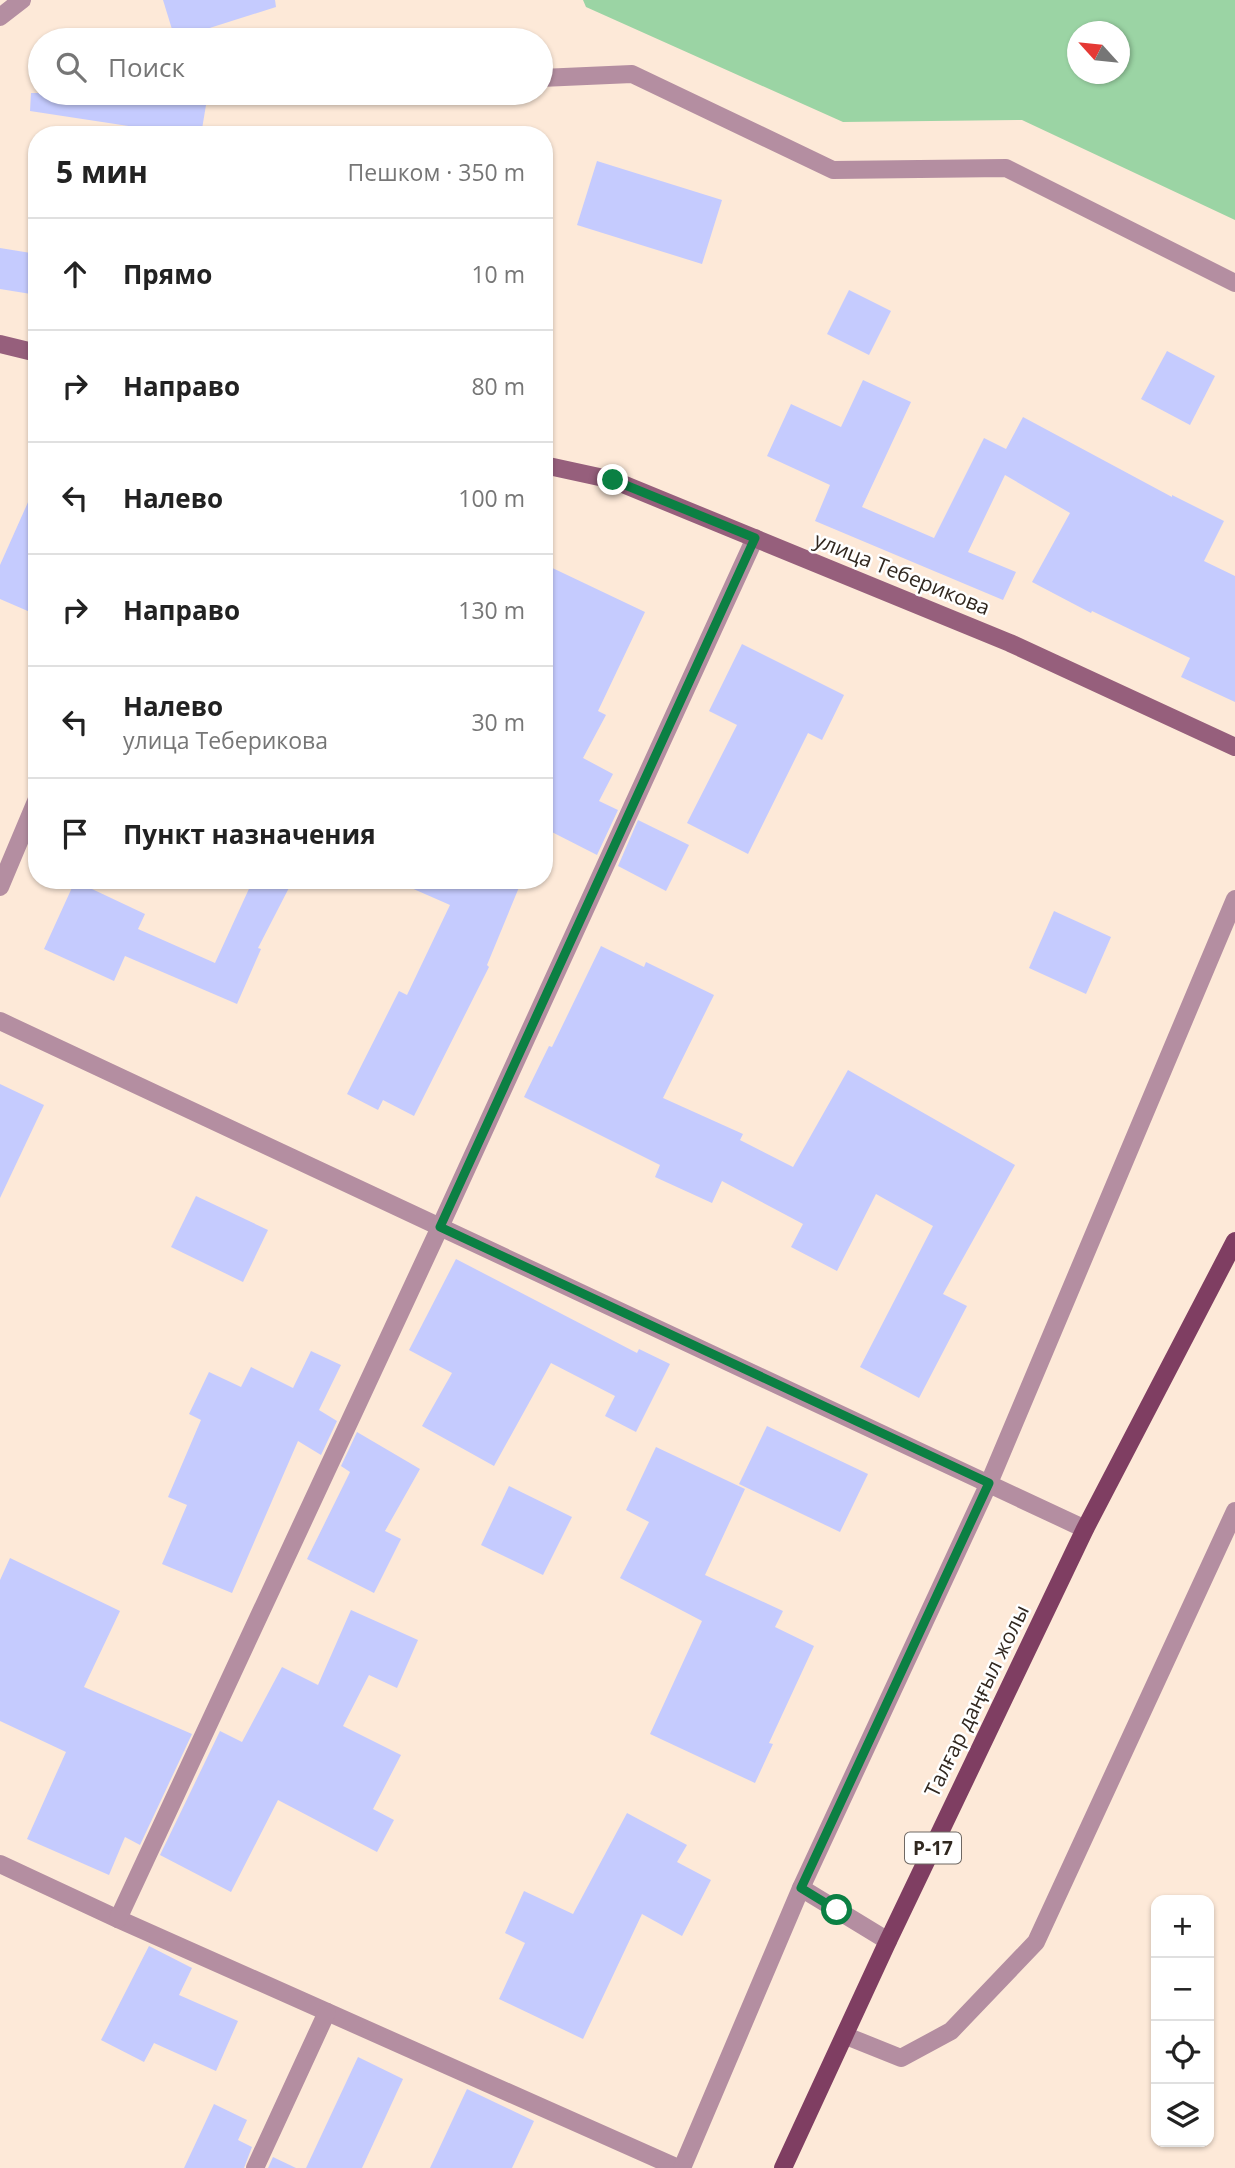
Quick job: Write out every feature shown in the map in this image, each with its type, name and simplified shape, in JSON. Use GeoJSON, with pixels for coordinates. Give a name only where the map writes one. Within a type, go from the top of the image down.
{"type":"FeatureCollection","features":[{"type":"Feature","properties":{"kind":"main road","name":"Талғар даңғыл жолы"},"geometry":{"type":"LineString","coordinates":[[1224,1260],[1235,1231]]}},
{"type":"Feature","properties":{"kind":"main road","name":"Талғар даңғыл жолы"},"geometry":{"type":"LineString","coordinates":[[783,2168],[1085,1528],[1235,1241]]}},
{"type":"Feature","properties":{"kind":"street"},"geometry":{"type":"LineString","coordinates":[[0,17],[22,0]]}},
{"type":"Feature","properties":{"kind":"street"},"geometry":{"type":"LineString","coordinates":[[553,77],[632,74],[833,170],[1006,168],[1235,283]]}},
{"type":"Feature","properties":{"kind":"street"},"geometry":{"type":"LineString","coordinates":[[0,344],[28,351]]}},
{"type":"Feature","properties":{"kind":"street","name":"улица Теберикова"},"geometry":{"type":"LineString","coordinates":[[553,467],[613,480],[755,538],[1010,643],[1235,747]]}},
{"type":"Feature","properties":{"kind":"street"},"geometry":{"type":"LineString","coordinates":[[118,1919],[440,1227],[755,538]]}},
{"type":"Feature","properties":{"kind":"street"},"geometry":{"type":"LineString","coordinates":[[0,887],[28,820]]}},
{"type":"Feature","properties":{"kind":"street"},"geometry":{"type":"LineString","coordinates":[[0,1864],[680,2168],[801,1888],[989,1483],[1235,898]]}},
{"type":"Feature","properties":{"kind":"street"},"geometry":{"type":"LineString","coordinates":[[0,1021],[1085,1528]]}},
{"type":"Feature","properties":{"kind":"street"},"geometry":{"type":"LineString","coordinates":[[846,2036],[901,2058],[951,2031],[1036,1942],[1235,1511]]}},
{"type":"Feature","properties":{"kind":"street"},"geometry":{"type":"LineString","coordinates":[[801,1888],[888,1941]]}},
{"type":"Feature","properties":{"kind":"street"},"geometry":{"type":"LineString","coordinates":[[255,2168],[327,2012]]}},
{"type":"Feature","properties":{"kind":"green space"},"geometry":{"type":"Polygon","coordinates":[[[583,0],[1235,0],[1235,220],[1022,120],[843,122],[586,7],[583,0]]]}},
{"type":"Feature","properties":{"kind":"building"},"geometry":{"type":"Polygon","coordinates":[[[163,0],[275,0],[276,7],[210,28],[172,28],[163,0]]]}},
{"type":"Feature","properties":{"kind":"building"},"geometry":{"type":"Polygon","coordinates":[[[30,105],[206,105],[202,126],[128,126],[30,111],[30,105]]]}},
{"type":"Feature","properties":{"kind":"building"},"geometry":{"type":"Polygon","coordinates":[[[597,161],[722,200],[702,264],[577,225],[597,161]]]}},
{"type":"Feature","properties":{"kind":"building"},"geometry":{"type":"Polygon","coordinates":[[[0,248],[28,253],[28,294],[0,289],[0,248]]]}},
{"type":"Feature","properties":{"kind":"building"},"geometry":{"type":"Polygon","coordinates":[[[849,290],[891,311],[869,355],[827,334],[849,290]]]}},
{"type":"Feature","properties":{"kind":"building"},"geometry":{"type":"Polygon","coordinates":[[[1167,351],[1215,376],[1190,425],[1141,399],[1167,351]]]}},
{"type":"Feature","properties":{"kind":"building"},"geometry":{"type":"Polygon","coordinates":[[[863,380],[911,402],[862,507],[934,538],[984,438],[1006,449],[1023,417],[1172,497],[1224,521],[1204,561],[1235,576],[1235,702],[1181,677],[1190,658],[1092,611],[1091,613],[1032,582],[1070,513],[1005,475],[968,552],[1016,572],[1003,600],[815,521],[830,485],[767,456],[791,404],[841,427],[863,380]]]}},
{"type":"Feature","properties":{"kind":"building"},"geometry":{"type":"Polygon","coordinates":[[[28,502],[28,611],[0,599],[0,565],[28,502]]]}},
{"type":"Feature","properties":{"kind":"building"},"geometry":{"type":"Polygon","coordinates":[[[553,568],[645,612],[598,711],[606,715],[583,758],[613,774],[599,801],[618,810],[597,855],[553,833],[553,568]]]}},
{"type":"Feature","properties":{"kind":"building"},"geometry":{"type":"Polygon","coordinates":[[[742,644],[844,695],[822,740],[808,733],[748,854],[687,823],[737,725],[709,711],[742,644]]]}},
{"type":"Feature","properties":{"kind":"building"},"geometry":{"type":"Polygon","coordinates":[[[638,820],[689,845],[666,891],[618,866],[638,820]]]}},
{"type":"Feature","properties":{"kind":"building"},"geometry":{"type":"Polygon","coordinates":[[[71,889],[92,889],[145,914],[138,929],[215,963],[249,889],[288,889],[258,948],[261,949],[237,1004],[125,956],[114,981],[44,949],[71,889]]]}},
{"type":"Feature","properties":{"kind":"building"},"geometry":{"type":"Polygon","coordinates":[[[414,889],[518,889],[487,965],[489,967],[414,1116],[383,1100],[378,1110],[347,1094],[399,991],[407,995],[450,905],[414,889]]]}},
{"type":"Feature","properties":{"kind":"building"},"geometry":{"type":"Polygon","coordinates":[[[1054,911],[1111,937],[1086,994],[1029,968],[1054,911]]]}},
{"type":"Feature","properties":{"kind":"building"},"geometry":{"type":"Polygon","coordinates":[[[601,946],[644,967],[646,962],[714,995],[663,1098],[743,1134],[740,1140],[793,1167],[848,1070],[1015,1165],[943,1294],[967,1306],[919,1398],[860,1367],[933,1226],[876,1194],[837,1271],[791,1247],[803,1224],[722,1181],[712,1203],[655,1177],[660,1165],[524,1097],[549,1046],[552,1047],[601,946]]]}},
{"type":"Feature","properties":{"kind":"building"},"geometry":{"type":"Polygon","coordinates":[[[0,1084],[44,1105],[0,1198],[0,1084]]]}},
{"type":"Feature","properties":{"kind":"building"},"geometry":{"type":"Polygon","coordinates":[[[196,1196],[268,1230],[243,1282],[171,1247],[196,1196]]]}},
{"type":"Feature","properties":{"kind":"building"},"geometry":{"type":"Polygon","coordinates":[[[456,1259],[637,1353],[639,1349],[670,1364],[636,1432],[605,1416],[615,1396],[551,1363],[494,1466],[422,1426],[452,1373],[409,1350],[456,1259]]]}},
{"type":"Feature","properties":{"kind":"building"},"geometry":{"type":"Polygon","coordinates":[[[311,1351],[341,1365],[319,1410],[337,1421],[321,1455],[298,1441],[232,1593],[162,1564],[187,1505],[168,1497],[201,1420],[189,1414],[209,1372],[241,1387],[251,1367],[293,1388],[311,1351]]]}},
{"type":"Feature","properties":{"kind":"building"},"geometry":{"type":"Polygon","coordinates":[[[767,1426],[868,1474],[840,1532],[739,1484],[767,1426]]]}},
{"type":"Feature","properties":{"kind":"building"},"geometry":{"type":"Polygon","coordinates":[[[357,1432],[420,1469],[385,1531],[401,1539],[374,1593],[307,1559],[350,1472],[341,1466],[357,1432]]]}},
{"type":"Feature","properties":{"kind":"building"},"geometry":{"type":"Polygon","coordinates":[[[656,1447],[745,1489],[705,1575],[783,1611],[775,1627],[814,1646],[769,1743],[773,1744],[755,1783],[650,1734],[702,1621],[620,1578],[649,1522],[626,1510],[656,1447]]]}},
{"type":"Feature","properties":{"kind":"building"},"geometry":{"type":"Polygon","coordinates":[[[509,1486],[572,1517],[543,1575],[481,1545],[509,1486]]]}},
{"type":"Feature","properties":{"kind":"building"},"geometry":{"type":"Polygon","coordinates":[[[10,1558],[120,1611],[84,1687],[192,1734],[140,1845],[125,1837],[109,1875],[27,1839],[66,1752],[0,1721],[0,1580],[10,1558]]]}},
{"type":"Feature","properties":{"kind":"building"},"geometry":{"type":"Polygon","coordinates":[[[351,1610],[418,1640],[397,1688],[369,1675],[343,1726],[401,1755],[373,1809],[394,1820],[377,1852],[278,1800],[231,1892],[160,1855],[220,1731],[242,1742],[282,1667],[318,1685],[351,1610]]]}},
{"type":"Feature","properties":{"kind":"building"},"geometry":{"type":"Polygon","coordinates":[[[627,1813],[687,1845],[677,1862],[711,1880],[682,1936],[642,1914],[583,2039],[499,1999],[525,1943],[505,1933],[524,1891],[573,1914],[627,1813]]]}},
{"type":"Feature","properties":{"kind":"building"},"geometry":{"type":"Polygon","coordinates":[[[149,1946],[192,1968],[179,1995],[238,2021],[216,2071],[154,2043],[144,2062],[101,2040],[149,1946]]]}},
{"type":"Feature","properties":{"kind":"building"},"geometry":{"type":"Polygon","coordinates":[[[358,2057],[403,2079],[362,2168],[306,2168],[358,2057]]]}},
{"type":"Feature","properties":{"kind":"building"},"geometry":{"type":"Polygon","coordinates":[[[467,2089],[534,2121],[512,2168],[430,2168],[467,2089]]]}},
{"type":"Feature","properties":{"kind":"building"},"geometry":{"type":"Polygon","coordinates":[[[214,2104],[247,2120],[238,2140],[252,2147],[244,2168],[184,2168],[214,2104]]]}},
{"type":"Feature","properties":{"kind":"building"},"geometry":{"type":"Polygon","coordinates":[[[273,2157],[296,2168],[268,2168],[273,2157]]]}},
{"type":"Feature","properties":{"kind":"route"},"geometry":{"type":"LineString","coordinates":[[613,480],[755,538],[440,1227],[989,1483],[801,1888],[837,1910]]}}]}
